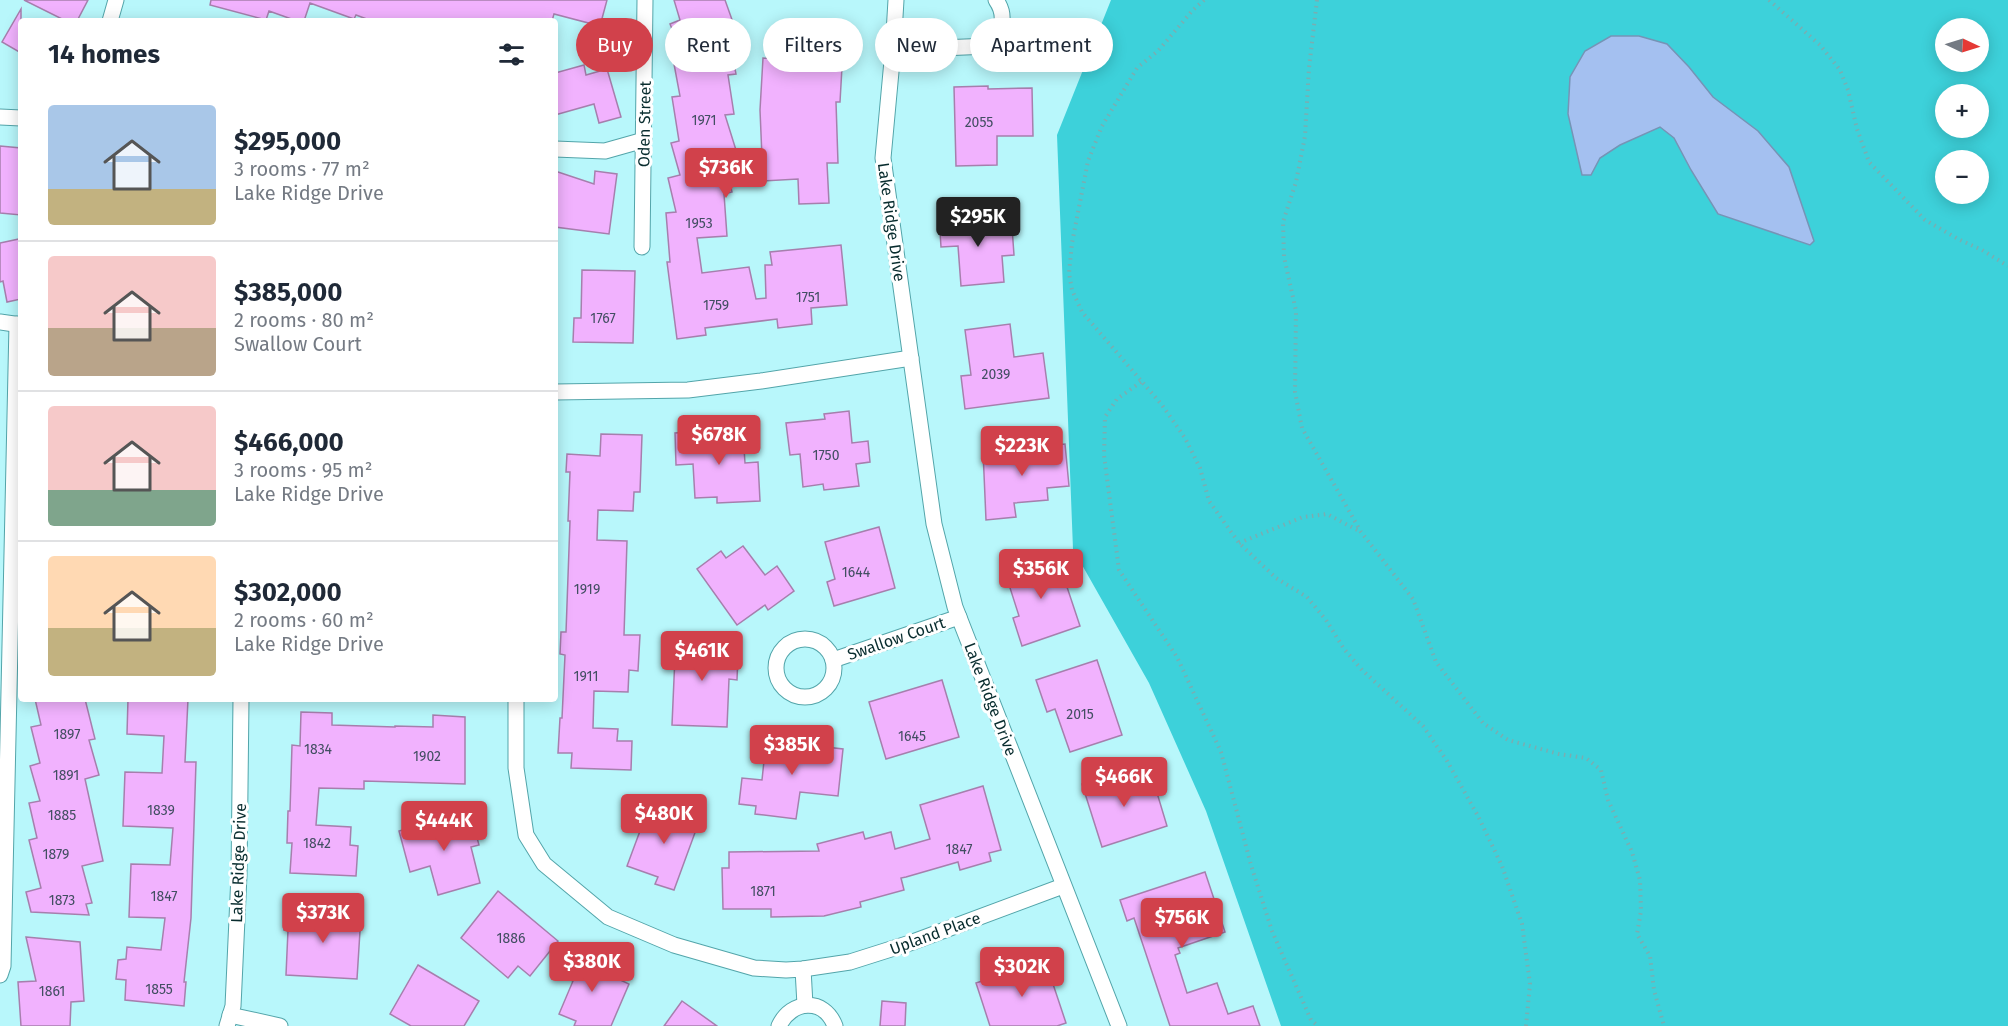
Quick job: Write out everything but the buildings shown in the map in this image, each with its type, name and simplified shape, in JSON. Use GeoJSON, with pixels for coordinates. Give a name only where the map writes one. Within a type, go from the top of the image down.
{"type":"FeatureCollection","features":[{"type":"Feature","properties":{"kind":"street"},"geometry":{"type":"LineString","coordinates":[[111,18],[116,0]]}},
{"type":"Feature","properties":{"kind":"street","name":"Oden Street"},"geometry":{"type":"LineString","coordinates":[[642,247],[645,0]]}},
{"type":"Feature","properties":{"kind":"street","name":"Lake Ridge Drive"},"geometry":{"type":"LineString","coordinates":[[895,18],[896,0]]}},
{"type":"Feature","properties":{"kind":"street"},"geometry":{"type":"LineString","coordinates":[[958,47],[989,46],[1000,32],[1003,19],[996,0]]}},
{"type":"Feature","properties":{"kind":"street","name":"Lake Ridge Drive"},"geometry":{"type":"LineString","coordinates":[[891,72],[883,158],[934,524],[959,617],[1119,1026]]}},
{"type":"Feature","properties":{"kind":"street"},"geometry":{"type":"LineString","coordinates":[[0,117],[18,118]]}},
{"type":"Feature","properties":{"kind":"street"},"geometry":{"type":"LineString","coordinates":[[558,148],[604,151],[644,140]]}},
{"type":"Feature","properties":{"kind":"street"},"geometry":{"type":"LineString","coordinates":[[0,322],[18,324]]}},
{"type":"Feature","properties":{"kind":"street"},"geometry":{"type":"LineString","coordinates":[[558,392],[688,390],[910,358]]}},
{"type":"Feature","properties":{"kind":"street"},"geometry":{"type":"LineString","coordinates":[[0,975],[3,966],[18,364]]}},
{"type":"Feature","properties":{"kind":"street","name":"Swallow Court"},"geometry":{"type":"LineString","coordinates":[[833,660],[959,617]]}},
{"type":"Feature","properties":{"kind":"street","name":"Lake Ridge Drive"},"geometry":{"type":"LineString","coordinates":[[228,1021],[233,1006],[242,702]]}},
{"type":"Feature","properties":{"kind":"street","name":"Upland Place"},"geometry":{"type":"LineString","coordinates":[[516,702],[516,768],[526,835],[544,864],[608,917],[674,945],[754,968],[803,969],[860,958],[910,943],[1063,886]]}},
{"type":"Feature","properties":{"kind":"street"},"geometry":{"type":"LineString","coordinates":[[803,969],[806,1005]]}},
{"type":"Feature","properties":{"kind":"street"},"geometry":{"type":"LineString","coordinates":[[779,1026],[789,1011],[806,1005],[822,1009],[829,1015],[835,1026]]}},
{"type":"Feature","properties":{"kind":"street"},"geometry":{"type":"LineString","coordinates":[[228,1021],[280,1026]]}},
{"type":"Feature","properties":{"kind":"path"},"geometry":{"type":"LineString","coordinates":[[1204,0],[1158,51],[1137,68],[1102,126],[1088,161],[1072,243],[1069,273],[1072,290],[1082,312],[1162,405],[1185,438],[1200,468],[1209,501],[1239,543],[1276,578],[1306,597],[1326,620],[1344,649],[1362,669],[1424,726],[1447,761],[1478,816],[1502,866],[1522,924],[1530,984],[1526,1026]]}},
{"type":"Feature","properties":{"kind":"path"},"geometry":{"type":"LineString","coordinates":[[1317,0],[1309,69],[1305,136],[1296,182],[1283,222],[1284,257],[1296,311],[1295,392],[1302,428],[1361,532],[1413,599],[1436,662],[1483,723],[1508,740],[1559,754],[1586,758],[1601,770],[1608,800],[1632,852],[1640,880],[1641,911],[1637,933],[1650,956],[1654,990],[1664,1026]]}},
{"type":"Feature","properties":{"kind":"path"},"geometry":{"type":"LineString","coordinates":[[1768,0],[1820,45],[1840,70],[1869,162],[1925,220],[2008,266]]}},
{"type":"Feature","properties":{"kind":"path"},"geometry":{"type":"LineString","coordinates":[[1141,382],[1117,399],[1105,417],[1104,455],[1119,570],[1177,657],[1221,752],[1251,865],[1272,931],[1311,1020],[1318,1026]]}},
{"type":"Feature","properties":{"kind":"path"},"geometry":{"type":"LineString","coordinates":[[1239,543],[1303,517],[1327,514],[1361,532]]}},
{"type":"Feature","properties":{"kind":"shaded area"},"geometry":{"type":"Polygon","coordinates":[[[1111,0],[2008,0],[2008,1026],[1281,1026],[1206,811],[1149,683],[1073,549],[1057,135],[1082,72],[1113,72],[1113,18],[1104,18],[1111,0]]]}},
{"type":"Feature","properties":{"kind":"shaded area"},"geometry":{"type":"Polygon","coordinates":[[[1611,36],[1639,36],[1667,44],[1713,97],[1758,131],[1789,167],[1814,241],[1810,245],[1718,214],[1674,138],[1660,127],[1620,145],[1600,158],[1591,175],[1582,175],[1568,114],[1570,77],[1585,51],[1611,36]]]}}]}
